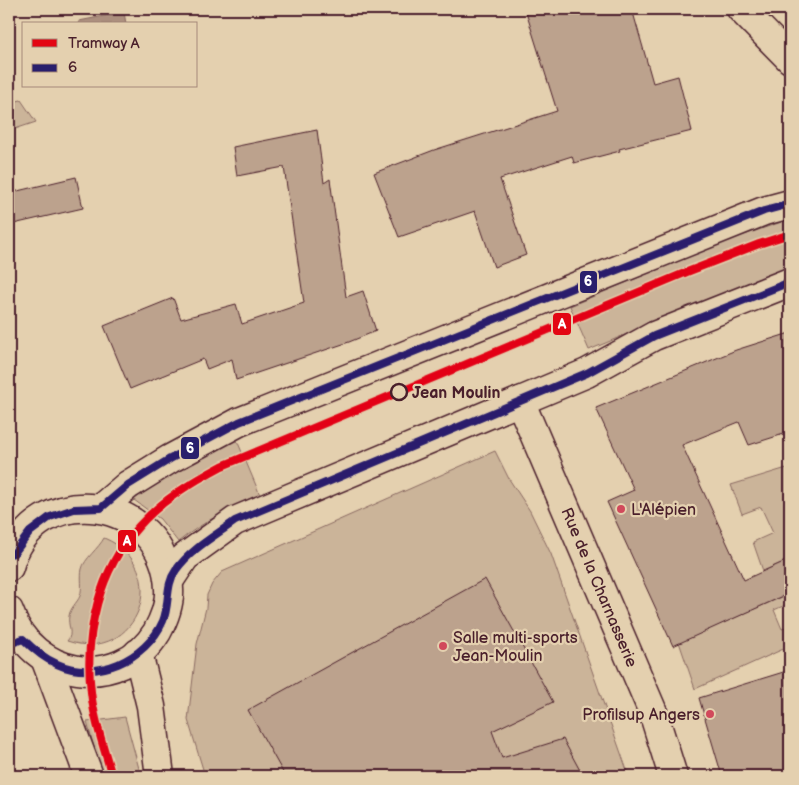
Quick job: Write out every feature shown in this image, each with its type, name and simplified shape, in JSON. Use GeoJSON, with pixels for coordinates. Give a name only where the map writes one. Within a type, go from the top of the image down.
{"type":"FeatureCollection","features":[{"type":"Feature","properties":{"kind":"street"},"geometry":{"type":"LineString","coordinates":[[741,9],[790,59]]}},
{"type":"Feature","properties":{"kind":"street"},"geometry":{"type":"LineString","coordinates":[[101,508],[128,485],[239,422],[764,211],[790,204]]}},
{"type":"Feature","properties":{"kind":"street"},"geometry":{"type":"LineString","coordinates":[[169,581],[185,557],[235,521],[588,373],[654,336],[790,282]]}},
{"type":"Feature","properties":{"kind":"street","name":"Rue de la Charnasserie"},"geometry":{"type":"LineString","coordinates":[[520,401],[653,712],[673,776]]}},
{"type":"Feature","properties":{"kind":"street"},"geometry":{"type":"LineString","coordinates":[[9,611],[16,642],[29,646],[45,658],[66,668],[90,671],[108,668],[125,662],[138,653],[153,638],[163,621],[168,601],[169,581],[162,555],[146,532],[130,519],[111,510],[101,508],[74,508],[50,516],[26,535],[11,558]]}},
{"type":"Feature","properties":{"kind":"street"},"geometry":{"type":"LineString","coordinates":[[138,653],[151,706],[160,776]]}},
{"type":"Feature","properties":{"kind":"street"},"geometry":{"type":"LineString","coordinates":[[45,658],[89,776]]}},
{"type":"Feature","properties":{"kind":"shaded area"},"geometry":{"type":"Polygon","coordinates":[[[124,12],[126,22],[79,22],[124,12]]]}},
{"type":"Feature","properties":{"kind":"shaded area"},"geometry":{"type":"Polygon","coordinates":[[[21,100],[36,122],[9,131],[9,103],[21,100]]]}},
{"type":"Feature","properties":{"kind":"shaded area"},"geometry":{"type":"Polygon","coordinates":[[[790,219],[790,268],[755,280],[589,350],[570,306],[721,243],[790,219]]]}},
{"type":"Feature","properties":{"kind":"shaded area"},"geometry":{"type":"Polygon","coordinates":[[[236,438],[260,495],[217,516],[178,542],[160,519],[134,500],[157,481],[236,438]]]}},
{"type":"Feature","properties":{"kind":"shaded area"},"geometry":{"type":"Polygon","coordinates":[[[495,451],[509,479],[530,511],[551,554],[629,776],[205,776],[188,720],[197,644],[206,608],[207,595],[212,584],[222,572],[495,451]]]}},
{"type":"Feature","properties":{"kind":"shaded area"},"geometry":{"type":"Polygon","coordinates":[[[790,467],[790,559],[763,571],[753,542],[773,533],[761,507],[742,514],[731,485],[790,467]]]}},
{"type":"Feature","properties":{"kind":"shaded area"},"geometry":{"type":"Polygon","coordinates":[[[104,538],[125,552],[138,570],[142,590],[139,609],[129,627],[113,639],[92,645],[67,641],[70,635],[70,613],[81,593],[83,565],[104,538]]]}},
{"type":"Feature","properties":{"kind":"shaded area"},"geometry":{"type":"Polygon","coordinates":[[[789,594],[790,603],[774,610],[782,629],[790,626],[790,646],[695,689],[679,642],[789,594]]]}},
{"type":"Feature","properties":{"kind":"shaded area"},"geometry":{"type":"Polygon","coordinates":[[[125,717],[141,776],[102,776],[87,722],[125,717]]]}},
{"type":"Feature","properties":{"kind":"building"},"geometry":{"type":"Polygon","coordinates":[[[525,9],[632,9],[653,83],[678,76],[692,131],[619,149],[620,151],[574,163],[572,156],[500,179],[526,255],[494,267],[475,211],[399,237],[374,173],[434,150],[557,111],[525,9]]]}},
{"type":"Feature","properties":{"kind":"building"},"geometry":{"type":"Polygon","coordinates":[[[317,130],[324,183],[330,179],[346,297],[363,291],[376,331],[236,380],[232,359],[207,369],[203,359],[130,389],[104,326],[173,298],[181,319],[236,304],[242,324],[304,303],[284,167],[237,176],[233,147],[317,130]]]}},
{"type":"Feature","properties":{"kind":"building"},"geometry":{"type":"Polygon","coordinates":[[[76,177],[83,208],[9,225],[9,193],[76,177]]]}},
{"type":"Feature","properties":{"kind":"building"},"geometry":{"type":"Polygon","coordinates":[[[790,333],[790,432],[749,445],[739,422],[682,445],[744,580],[790,559],[790,593],[673,646],[607,502],[634,490],[596,408],[736,350],[790,333]]]}},
{"type":"Feature","properties":{"kind":"building","name":"Salle multi-sports Jean-Moulin"},"geometry":{"type":"Polygon","coordinates":[[[485,579],[553,702],[492,731],[502,758],[563,739],[583,776],[285,776],[248,710],[485,579]]]}},
{"type":"Feature","properties":{"kind":"building"},"geometry":{"type":"Polygon","coordinates":[[[790,670],[790,776],[722,776],[699,698],[790,670]]]}},
{"type":"Feature","properties":{"kind":"tram line","name":"A"},"geometry":{"type":"LineString","coordinates":[[112,776],[92,702],[89,670],[90,647],[97,603],[104,582],[125,543],[139,526],[167,500],[222,466],[687,272],[790,234]]}},
{"type":"Feature","properties":{"kind":"transit line","name":"6"},"geometry":{"type":"LineString","coordinates":[[9,554],[14,553],[30,532],[50,517],[74,509],[101,508],[128,485],[170,459],[239,422],[764,211],[790,204]]}},
{"type":"Feature","properties":{"kind":"transit line","name":"6"},"geometry":{"type":"LineString","coordinates":[[9,644],[23,639],[47,659],[72,669],[103,669],[118,664],[145,647],[155,635],[165,615],[170,582],[182,562],[196,549],[235,521],[587,373],[654,336],[790,282]]}},
{"type":"Feature","properties":{"kind":"place","name":"Jean Moulin"},"geometry":{"type":"Point","coordinates":[399,392]}},
{"type":"Feature","properties":{"kind":"place","name":"L'Alépien"},"geometry":{"type":"Point","coordinates":[621,509]}},
{"type":"Feature","properties":{"kind":"place","name":"Salle multi-sports Jean-Moulin"},"geometry":{"type":"Point","coordinates":[443,646]}},
{"type":"Feature","properties":{"kind":"place","name":"Profilsup Angers"},"geometry":{"type":"Point","coordinates":[710,714]}}]}
